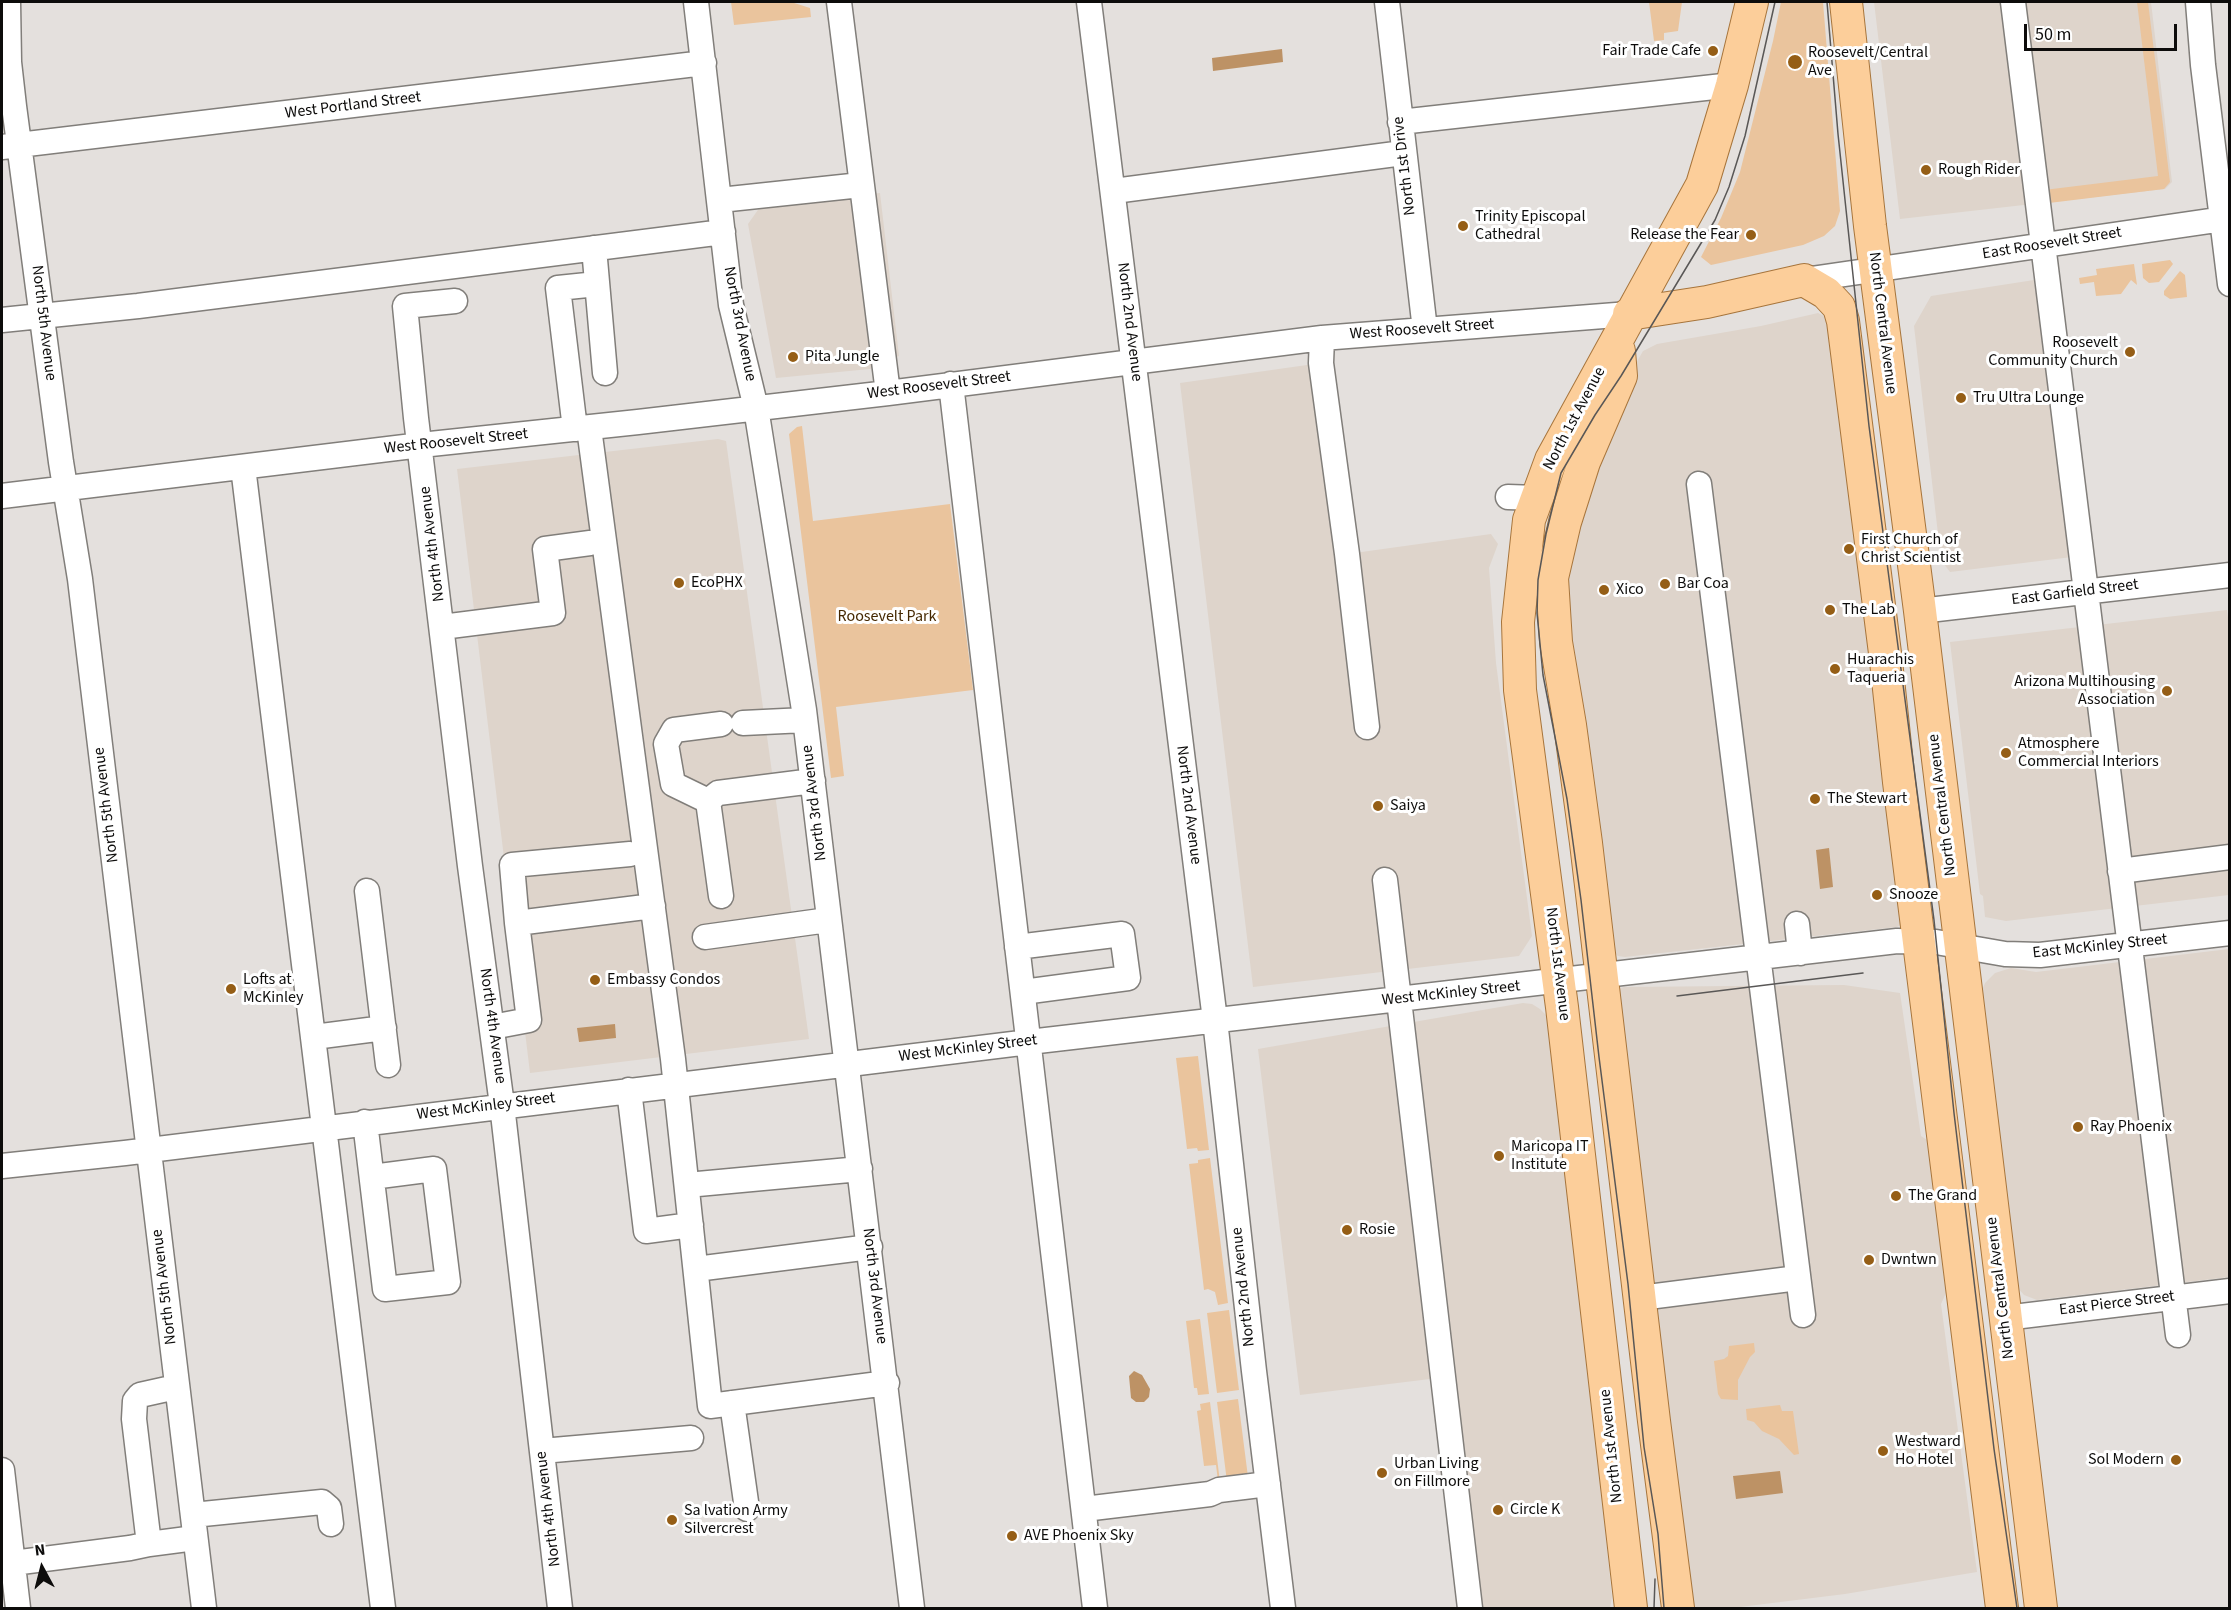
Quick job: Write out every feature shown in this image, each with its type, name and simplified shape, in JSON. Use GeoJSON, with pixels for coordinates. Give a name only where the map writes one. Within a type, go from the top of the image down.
{"type":"FeatureCollection","features":[{"type":"Feature","properties":{"kind":"main road"},"geometry":{"type":"LineString","coordinates":[[1624,327],[1702,185],[1732,85],[1752,2]]}},
{"type":"Feature","properties":{"kind":"main road","name":"North Central Avenue"},"geometry":{"type":"LineString","coordinates":[[1846,2],[1875,269],[1920,611],[1938,942],[2002,1608]]}},
{"type":"Feature","properties":{"kind":"main road","name":"North Central Avenue"},"geometry":{"type":"LineString","coordinates":[[1804,280],[1826,293],[1839,307],[1843,321],[1899,782],[1938,942],[2005,1318],[2041,1608]]}},
{"type":"Feature","properties":{"kind":"main road","name":"West Roosevelt Street"},"geometry":{"type":"LineString","coordinates":[[1624,327],[1707,302],[1804,280]]}},
{"type":"Feature","properties":{"kind":"main road","name":"North 1st Avenue"},"geometry":{"type":"LineString","coordinates":[[1624,327],[1551,460],[1523,498],[1529,520],[1518,622],[1520,690],[1559,982],[1631,1608]]}},
{"type":"Feature","properties":{"kind":"main road","name":"North 1st Avenue"},"geometry":{"type":"LineString","coordinates":[[1624,327],[1621,376],[1584,462],[1565,522],[1552,578],[1556,642],[1571,737],[1678,1608]]}},
{"type":"Feature","properties":{"kind":"main road"},"geometry":{"type":"LineString","coordinates":[[1899,782],[1898,718],[1908,640],[1902,570],[1910,541]]}},
{"type":"Feature","properties":{"kind":"street","name":"North 5th Avenue"},"geometry":{"type":"LineString","coordinates":[[8,2],[10,147],[43,315],[65,489],[80,579],[204,1608]]}},
{"type":"Feature","properties":{"kind":"street","name":"North 3rd Avenue"},"geometry":{"type":"LineString","coordinates":[[696,2],[732,305],[756,408],[805,720],[912,1608]]}},
{"type":"Feature","properties":{"kind":"street"},"geometry":{"type":"LineString","coordinates":[[839,2],[888,393]]}},
{"type":"Feature","properties":{"kind":"street","name":"North 2nd Avenue"},"geometry":{"type":"LineString","coordinates":[[1089,2],[1215,1020],[1283,1608]]}},
{"type":"Feature","properties":{"kind":"street","name":"North 1st Drive"},"geometry":{"type":"LineString","coordinates":[[1387,2],[1425,330]]}},
{"type":"Feature","properties":{"kind":"street"},"geometry":{"type":"LineString","coordinates":[[2013,2],[2178,1335]]}},
{"type":"Feature","properties":{"kind":"street"},"geometry":{"type":"LineString","coordinates":[[2198,2],[2203,65],[2225,218],[2229,284]]}},
{"type":"Feature","properties":{"kind":"street","name":"West Portland Street"},"geometry":{"type":"LineString","coordinates":[[10,147],[704,63]]}},
{"type":"Feature","properties":{"kind":"street"},"geometry":{"type":"LineString","coordinates":[[1400,122],[1732,85]]}},
{"type":"Feature","properties":{"kind":"street"},"geometry":{"type":"LineString","coordinates":[[1114,191],[1403,153]]}},
{"type":"Feature","properties":{"kind":"street"},"geometry":{"type":"LineString","coordinates":[[720,200],[861,185]]}},
{"type":"Feature","properties":{"kind":"street","name":"East Roosevelt Street"},"geometry":{"type":"LineString","coordinates":[[1875,269],[2225,218]]}},
{"type":"Feature","properties":{"kind":"street"},"geometry":{"type":"LineString","coordinates":[[2,320],[138,306],[723,232]]}},
{"type":"Feature","properties":{"kind":"street"},"geometry":{"type":"LineString","coordinates":[[594,248],[605,373]]}},
{"type":"Feature","properties":{"kind":"street","name":"West Roosevelt Street"},"geometry":{"type":"LineString","coordinates":[[1804,280],[1875,269]]}},
{"type":"Feature","properties":{"kind":"street"},"geometry":{"type":"LineString","coordinates":[[597,284],[558,288],[582,428],[653,906],[676,1084],[710,1406],[886,1383]]}},
{"type":"Feature","properties":{"kind":"street","name":"North 4th Avenue"},"geometry":{"type":"LineString","coordinates":[[455,301],[405,306],[471,866],[502,1105],[560,1608]]}},
{"type":"Feature","properties":{"kind":"street","name":"West Roosevelt Street"},"geometry":{"type":"LineString","coordinates":[[2,496],[421,445],[888,393],[1322,338],[1425,330],[1624,327]]}},
{"type":"Feature","properties":{"kind":"street"},"geometry":{"type":"LineString","coordinates":[[1322,338],[1321,363],[1368,727]]}},
{"type":"Feature","properties":{"kind":"street"},"geometry":{"type":"LineString","coordinates":[[951,384],[1095,1608]]}},
{"type":"Feature","properties":{"kind":"street"},"geometry":{"type":"LineString","coordinates":[[243,467],[383,1608]]}},
{"type":"Feature","properties":{"kind":"street"},"geometry":{"type":"LineString","coordinates":[[1699,484],[1803,1315]]}},
{"type":"Feature","properties":{"kind":"street"},"geometry":{"type":"LineString","coordinates":[[442,627],[553,613],[545,549],[590,543]]}},
{"type":"Feature","properties":{"kind":"street","name":"East Garfield Street"},"geometry":{"type":"LineString","coordinates":[[1920,611],[2229,575]]}},
{"type":"Feature","properties":{"kind":"street"},"geometry":{"type":"LineString","coordinates":[[708,801],[673,784],[666,744],[674,730],[732,723],[805,720]]}},
{"type":"Feature","properties":{"kind":"street"},"geometry":{"type":"LineString","coordinates":[[708,801],[718,793],[813,781]]}},
{"type":"Feature","properties":{"kind":"street"},"geometry":{"type":"LineString","coordinates":[[708,801],[721,897]]}},
{"type":"Feature","properties":{"kind":"street"},"geometry":{"type":"LineString","coordinates":[[492,1027],[529,1020],[512,865],[630,854]]}},
{"type":"Feature","properties":{"kind":"street"},"geometry":{"type":"LineString","coordinates":[[2120,871],[2229,857]]}},
{"type":"Feature","properties":{"kind":"street"},"geometry":{"type":"LineString","coordinates":[[1384,880],[1470,1608]]}},
{"type":"Feature","properties":{"kind":"street"},"geometry":{"type":"LineString","coordinates":[[367,891],[388,1065]]}},
{"type":"Feature","properties":{"kind":"street"},"geometry":{"type":"LineString","coordinates":[[517,923],[653,906]]}},
{"type":"Feature","properties":{"kind":"street"},"geometry":{"type":"LineString","coordinates":[[705,937],[828,920]]}},
{"type":"Feature","properties":{"kind":"street"},"geometry":{"type":"LineString","coordinates":[[1797,924],[1800,953]]}},
{"type":"Feature","properties":{"kind":"street"},"geometry":{"type":"LineString","coordinates":[[1017,947],[1122,933],[1128,978],[1023,992]]}},
{"type":"Feature","properties":{"kind":"street","name":"East McKinley Street"},"geometry":{"type":"LineString","coordinates":[[1938,942],[2005,954],[2040,955],[2229,933]]}},
{"type":"Feature","properties":{"kind":"street","name":"West McKinley Street"},"geometry":{"type":"LineString","coordinates":[[2,1166],[1029,1042],[1897,941],[1938,942]]}},
{"type":"Feature","properties":{"kind":"street"},"geometry":{"type":"LineString","coordinates":[[314,1037],[384,1028]]}},
{"type":"Feature","properties":{"kind":"street"},"geometry":{"type":"LineString","coordinates":[[629,1090],[646,1231],[691,1225]]}},
{"type":"Feature","properties":{"kind":"street"},"geometry":{"type":"LineString","coordinates":[[365,1122],[385,1289],[448,1282],[434,1169],[372,1177]]}},
{"type":"Feature","properties":{"kind":"street"},"geometry":{"type":"LineString","coordinates":[[687,1185],[860,1169]]}},
{"type":"Feature","properties":{"kind":"street"},"geometry":{"type":"LineString","coordinates":[[696,1269],[870,1247]]}},
{"type":"Feature","properties":{"kind":"street"},"geometry":{"type":"LineString","coordinates":[[1640,1298],[1798,1278]]}},
{"type":"Feature","properties":{"kind":"street","name":"East Pierce Street"},"geometry":{"type":"LineString","coordinates":[[2005,1318],[2229,1291]]}},
{"type":"Feature","properties":{"kind":"street"},"geometry":{"type":"LineString","coordinates":[[149,1544],[134,1419],[135,1401],[140,1395],[176,1387]]}},
{"type":"Feature","properties":{"kind":"street"},"geometry":{"type":"LineString","coordinates":[[732,1403],[747,1509]]}},
{"type":"Feature","properties":{"kind":"street"},"geometry":{"type":"LineString","coordinates":[[542,1451],[691,1437]]}},
{"type":"Feature","properties":{"kind":"street"},"geometry":{"type":"LineString","coordinates":[[2,1470],[18,1608]]}},
{"type":"Feature","properties":{"kind":"street"},"geometry":{"type":"LineString","coordinates":[[1084,1509],[1210,1494],[1220,1490],[1268,1484]]}},
{"type":"Feature","properties":{"kind":"street"},"geometry":{"type":"LineString","coordinates":[[13,1563],[130,1548],[149,1544],[194,1527],[322,1502],[329,1508],[331,1524]]}},
{"type":"Feature","properties":{"kind":"shaded area"},"geometry":{"type":"Polygon","coordinates":[[[1874,2],[2151,2],[2172,182],[2165,189],[1900,219],[1874,2]]]}},
{"type":"Feature","properties":{"kind":"shaded area"},"geometry":{"type":"Polygon","coordinates":[[[1282,49],[1283,62],[1213,71],[1212,58],[1282,49]]]}},
{"type":"Feature","properties":{"kind":"shaded area"},"geometry":{"type":"Polygon","coordinates":[[[880,193],[899,356],[870,369],[776,378],[748,224],[760,207],[880,193]]]}},
{"type":"Feature","properties":{"kind":"shaded area"},"geometry":{"type":"Polygon","coordinates":[[[2034,280],[2072,557],[1950,572],[1941,560],[1914,326],[1931,296],[2034,280]]]}},
{"type":"Feature","properties":{"kind":"shaded area"},"geometry":{"type":"Polygon","coordinates":[[[1818,313],[1830,319],[1905,923],[1897,927],[1618,956],[1614,953],[1563,576],[1625,383],[1643,351],[1657,344],[1761,326],[1818,313]]]}},
{"type":"Feature","properties":{"kind":"shaded area"},"geometry":{"type":"Polygon","coordinates":[[[1321,363],[1347,554],[1491,534],[1498,544],[1489,568],[1496,663],[1532,936],[1519,956],[1253,987],[1180,383],[1321,363]]]}},
{"type":"Feature","properties":{"kind":"shaded area"},"geometry":{"type":"Polygon","coordinates":[[[718,439],[726,441],[809,1039],[530,1073],[457,469],[718,439]]]}},
{"type":"Feature","properties":{"kind":"shaded area"},"geometry":{"type":"Polygon","coordinates":[[[2227,610],[2230,633],[2229,895],[2006,921],[1985,917],[1983,896],[1980,894],[1950,642],[2227,610]]]}},
{"type":"Feature","properties":{"kind":"shaded area"},"geometry":{"type":"Polygon","coordinates":[[[1829,848],[1833,887],[1820,889],[1816,850],[1829,848]]]}},
{"type":"Feature","properties":{"kind":"shaded area"},"geometry":{"type":"Polygon","coordinates":[[[2229,949],[2229,1277],[2037,1300],[2024,1295],[2016,1286],[1981,993],[1985,983],[1995,973],[2011,968],[2036,972],[2229,949]]]}},
{"type":"Feature","properties":{"kind":"shaded area"},"geometry":{"type":"Polygon","coordinates":[[[1844,985],[1900,993],[1921,1136],[1927,1140],[1946,1293],[1941,1304],[1977,1572],[1845,1594],[1732,1608],[1694,1608],[1612,999],[1619,989],[1624,987],[1844,985]]]}},
{"type":"Feature","properties":{"kind":"shaded area"},"geometry":{"type":"Polygon","coordinates":[[[1523,1003],[1532,1004],[1547,1016],[1584,1317],[1612,1597],[1610,1608],[1462,1608],[1438,1378],[1300,1395],[1258,1049],[1523,1003]]]}},
{"type":"Feature","properties":{"kind":"shaded area"},"geometry":{"type":"Polygon","coordinates":[[[615,1024],[616,1038],[579,1042],[577,1028],[615,1024]]]}},
{"type":"Feature","properties":{"kind":"shaded area"},"geometry":{"type":"Polygon","coordinates":[[[1134,1371],[1142,1375],[1150,1389],[1149,1397],[1144,1402],[1136,1402],[1131,1398],[1129,1376],[1134,1371]]]}},
{"type":"Feature","properties":{"kind":"shaded area"},"geometry":{"type":"Polygon","coordinates":[[[1780,1471],[1783,1493],[1736,1499],[1733,1476],[1780,1471]]]}},
{"type":"Feature","properties":{"kind":"green space"},"geometry":{"type":"Polygon","coordinates":[[[731,2],[791,2],[810,8],[811,17],[734,25],[731,2]]]}},
{"type":"Feature","properties":{"kind":"green space"},"geometry":{"type":"Polygon","coordinates":[[[1649,2],[1682,2],[1678,31],[1664,33],[1664,40],[1654,41],[1649,2]]]}},
{"type":"Feature","properties":{"kind":"green space"},"geometry":{"type":"Polygon","coordinates":[[[1781,2],[1823,2],[1840,211],[1835,226],[1824,236],[1803,245],[1711,265],[1701,257],[1721,218],[1740,172],[1781,2]]]}},
{"type":"Feature","properties":{"kind":"green space"},"geometry":{"type":"Polygon","coordinates":[[[2137,2],[2148,2],[2170,182],[2164,189],[2049,203],[2044,190],[2158,176],[2137,2]]]}},
{"type":"Feature","properties":{"kind":"green space"},"geometry":{"type":"Polygon","coordinates":[[[2170,260],[2173,264],[2159,282],[2149,283],[2143,278],[2142,264],[2170,260]]]}},
{"type":"Feature","properties":{"kind":"green space"},"geometry":{"type":"Polygon","coordinates":[[[2134,264],[2137,285],[2131,280],[2121,294],[2096,296],[2094,282],[2080,284],[2079,278],[2097,275],[2096,269],[2134,264]]]}},
{"type":"Feature","properties":{"kind":"green space"},"geometry":{"type":"Polygon","coordinates":[[[2180,271],[2185,275],[2187,297],[2170,299],[2164,295],[2164,291],[2180,271]]]}},
{"type":"Feature","properties":{"kind":"green space","name":"Roosevelt Park"},"geometry":{"type":"Polygon","coordinates":[[[802,426],[813,521],[950,504],[973,690],[836,707],[844,776],[831,778],[789,434],[802,426]]]}},
{"type":"Feature","properties":{"kind":"green space"},"geometry":{"type":"Polygon","coordinates":[[[1198,1056],[1209,1150],[1198,1151],[1197,1148],[1187,1149],[1176,1058],[1198,1056]]]}},
{"type":"Feature","properties":{"kind":"green space"},"geometry":{"type":"Polygon","coordinates":[[[1210,1158],[1228,1303],[1218,1305],[1215,1292],[1204,1290],[1189,1164],[1210,1158]]]}},
{"type":"Feature","properties":{"kind":"green space"},"geometry":{"type":"Polygon","coordinates":[[[1229,1310],[1239,1390],[1217,1393],[1207,1313],[1229,1310]]]}},
{"type":"Feature","properties":{"kind":"green space"},"geometry":{"type":"Polygon","coordinates":[[[1200,1319],[1209,1394],[1198,1395],[1197,1388],[1194,1388],[1186,1321],[1200,1319]]]}},
{"type":"Feature","properties":{"kind":"green space"},"geometry":{"type":"Polygon","coordinates":[[[1754,1343],[1755,1352],[1738,1380],[1738,1400],[1721,1399],[1718,1394],[1714,1361],[1728,1356],[1729,1346],[1754,1343]]]}},
{"type":"Feature","properties":{"kind":"green space"},"geometry":{"type":"Polygon","coordinates":[[[1238,1399],[1248,1477],[1227,1482],[1217,1402],[1238,1399]]]}},
{"type":"Feature","properties":{"kind":"green space"},"geometry":{"type":"Polygon","coordinates":[[[1210,1402],[1220,1482],[1216,1465],[1204,1466],[1197,1411],[1201,1410],[1200,1404],[1210,1402]]]}},
{"type":"Feature","properties":{"kind":"green space"},"geometry":{"type":"Polygon","coordinates":[[[1780,1405],[1782,1411],[1793,1411],[1799,1454],[1794,1455],[1779,1439],[1762,1431],[1754,1422],[1747,1420],[1746,1409],[1780,1405]]]}},
{"type":"Feature","properties":{"kind":"tram line"},"geometry":{"type":"LineString","coordinates":[[1664,1608],[1658,1534],[1644,1447],[1628,1284],[1581,900],[1567,799],[1543,675],[1537,613],[1538,580],[1546,534],[1561,473],[1715,220],[1729,187],[1745,136],[1775,2]]}},
{"type":"Feature","properties":{"kind":"tram line"},"geometry":{"type":"LineString","coordinates":[[1827,2],[1838,134],[1869,426],[1934,920],[1954,1113],[1994,1449],[2017,1608]]}},
{"type":"Feature","properties":{"kind":"tram line"},"geometry":{"type":"LineString","coordinates":[[1677,996],[1863,973]]}},
{"type":"Feature","properties":{"kind":"tram line"},"geometry":{"type":"LineString","coordinates":[[1654,1608],[1655,1579]]}},
{"type":"Feature","properties":{"kind":"place","name":"Fair Trade Cafe"},"geometry":{"type":"Point","coordinates":[1713,51]}},
{"type":"Feature","properties":{"kind":"place","name":"Roosevelt/Central Ave"},"geometry":{"type":"Point","coordinates":[1795,62]}},
{"type":"Feature","properties":{"kind":"place","name":"Rough Rider"},"geometry":{"type":"Point","coordinates":[1926,170]}},
{"type":"Feature","properties":{"kind":"place","name":"Trinity Episcopal Cathedral"},"geometry":{"type":"Point","coordinates":[1463,226]}},
{"type":"Feature","properties":{"kind":"place","name":"Release the Fear"},"geometry":{"type":"Point","coordinates":[1751,235]}},
{"type":"Feature","properties":{"kind":"place","name":"Roosevelt Community Church"},"geometry":{"type":"Point","coordinates":[2130,352]}},
{"type":"Feature","properties":{"kind":"place","name":"Pita Jungle"},"geometry":{"type":"Point","coordinates":[793,357]}},
{"type":"Feature","properties":{"kind":"place","name":"Tru Ultra Lounge"},"geometry":{"type":"Point","coordinates":[1961,398]}},
{"type":"Feature","properties":{"kind":"place","name":"First Church of Christ Scientist"},"geometry":{"type":"Point","coordinates":[1849,549]}},
{"type":"Feature","properties":{"kind":"place","name":"EcoPHX"},"geometry":{"type":"Point","coordinates":[679,583]}},
{"type":"Feature","properties":{"kind":"place","name":"Bar Coa"},"geometry":{"type":"Point","coordinates":[1665,584]}},
{"type":"Feature","properties":{"kind":"place","name":"Xico"},"geometry":{"type":"Point","coordinates":[1604,590]}},
{"type":"Feature","properties":{"kind":"place","name":"The Lab"},"geometry":{"type":"Point","coordinates":[1830,610]}},
{"type":"Feature","properties":{"kind":"place","name":"Huarachis Taqueria"},"geometry":{"type":"Point","coordinates":[1835,669]}},
{"type":"Feature","properties":{"kind":"place","name":"Arizona Multihousing Association"},"geometry":{"type":"Point","coordinates":[2167,691]}},
{"type":"Feature","properties":{"kind":"place","name":"Atmosphere Commercial Interiors"},"geometry":{"type":"Point","coordinates":[2006,753]}},
{"type":"Feature","properties":{"kind":"place","name":"The Stewart"},"geometry":{"type":"Point","coordinates":[1815,799]}},
{"type":"Feature","properties":{"kind":"place","name":"Saiya"},"geometry":{"type":"Point","coordinates":[1378,806]}},
{"type":"Feature","properties":{"kind":"place","name":"Snooze"},"geometry":{"type":"Point","coordinates":[1877,895]}},
{"type":"Feature","properties":{"kind":"place","name":"Embassy Condos"},"geometry":{"type":"Point","coordinates":[595,980]}},
{"type":"Feature","properties":{"kind":"place","name":"Lofts at McKinley"},"geometry":{"type":"Point","coordinates":[231,989]}},
{"type":"Feature","properties":{"kind":"place","name":"Ray Phoenix"},"geometry":{"type":"Point","coordinates":[2078,1127]}},
{"type":"Feature","properties":{"kind":"place","name":"Maricopa IT Institute"},"geometry":{"type":"Point","coordinates":[1499,1156]}},
{"type":"Feature","properties":{"kind":"place","name":"The Grand"},"geometry":{"type":"Point","coordinates":[1896,1196]}},
{"type":"Feature","properties":{"kind":"place","name":"Rosie"},"geometry":{"type":"Point","coordinates":[1347,1230]}},
{"type":"Feature","properties":{"kind":"place","name":"Dwntwn"},"geometry":{"type":"Point","coordinates":[1869,1260]}},
{"type":"Feature","properties":{"kind":"place","name":"Westward Ho Hotel"},"geometry":{"type":"Point","coordinates":[1883,1451]}},
{"type":"Feature","properties":{"kind":"place","name":"Sol Modern"},"geometry":{"type":"Point","coordinates":[2176,1460]}},
{"type":"Feature","properties":{"kind":"place","name":"Urban Living on Fillmore"},"geometry":{"type":"Point","coordinates":[1382,1473]}},
{"type":"Feature","properties":{"kind":"place","name":"Circle K"},"geometry":{"type":"Point","coordinates":[1498,1510]}},
{"type":"Feature","properties":{"kind":"place","name":"Sa lvation Army Silvercrest"},"geometry":{"type":"Point","coordinates":[672,1520]}},
{"type":"Feature","properties":{"kind":"place","name":"AVE Phoenix Sky"},"geometry":{"type":"Point","coordinates":[1012,1536]}}]}
